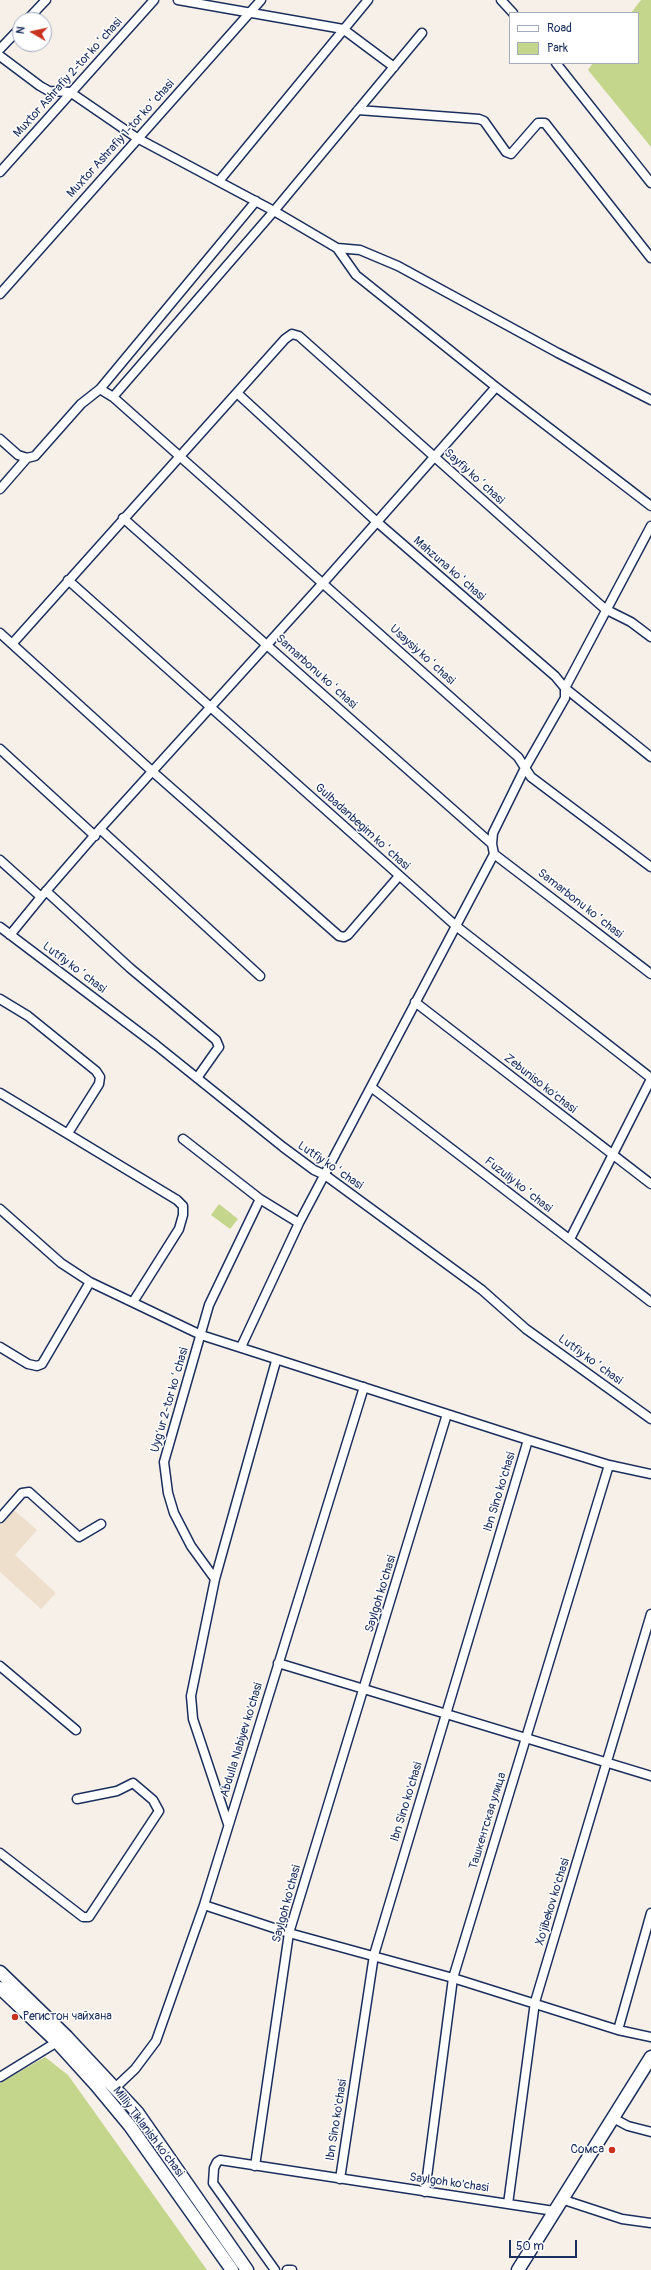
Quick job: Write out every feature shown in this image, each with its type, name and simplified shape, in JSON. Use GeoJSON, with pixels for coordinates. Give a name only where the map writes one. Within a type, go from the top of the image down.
{"type":"FeatureCollection","features":[{"type":"Feature","properties":{"kind":"main road","name":"Milliy Tiklanish ko'chasi"},"geometry":{"type":"LineString","coordinates":[[0,1972],[68,2037],[116,2087],[137,2112],[247,2270]]}},
{"type":"Feature","properties":{"kind":"main road","name":"Milliy Tiklanish ko'chasi"},"geometry":{"type":"LineString","coordinates":[[0,1988],[57,2042],[96,2085],[130,2126],[232,2270]]}},
{"type":"Feature","properties":{"kind":"main road"},"geometry":{"type":"LineString","coordinates":[[518,2270],[651,2057]]}},
{"type":"Feature","properties":{"kind":"street"},"geometry":{"type":"LineString","coordinates":[[35,12],[46,0]]}},
{"type":"Feature","properties":{"kind":"street","name":"Muxtor Ashrafiy 2-tor koʻchasi"},"geometry":{"type":"LineString","coordinates":[[0,172],[70,92],[154,0]]}},
{"type":"Feature","properties":{"kind":"street"},"geometry":{"type":"LineString","coordinates":[[178,0],[343,28],[394,67]]}},
{"type":"Feature","properties":{"kind":"street","name":"Muxtor Ashrafiy 1-tor koʻchasi"},"geometry":{"type":"LineString","coordinates":[[0,294],[261,0]]}},
{"type":"Feature","properties":{"kind":"street"},"geometry":{"type":"LineString","coordinates":[[219,181],[343,28],[368,0]]}},
{"type":"Feature","properties":{"kind":"street"},"geometry":{"type":"LineString","coordinates":[[501,0],[512,12]]}},
{"type":"Feature","properties":{"kind":"street"},"geometry":{"type":"LineString","coordinates":[[113,397],[274,211],[422,33]]}},
{"type":"Feature","properties":{"kind":"street"},"geometry":{"type":"LineString","coordinates":[[0,50],[12,37]]}},
{"type":"Feature","properties":{"kind":"street"},"geometry":{"type":"LineString","coordinates":[[0,56],[40,86],[49,91],[70,92],[137,138],[256,201],[338,248],[360,250],[398,266],[558,353],[651,400]]}},
{"type":"Feature","properties":{"kind":"street"},"geometry":{"type":"LineString","coordinates":[[557,64],[651,183]]}},
{"type":"Feature","properties":{"kind":"street"},"geometry":{"type":"LineString","coordinates":[[358,110],[479,119],[484,121],[506,152],[511,154],[538,123],[545,123],[651,258]]}},
{"type":"Feature","properties":{"kind":"street"},"geometry":{"type":"LineString","coordinates":[[0,439],[18,455],[27,458],[36,456],[81,404],[100,388],[256,201]]}},
{"type":"Feature","properties":{"kind":"street"},"geometry":{"type":"LineString","coordinates":[[338,248],[356,275],[496,387],[651,506]]}},
{"type":"Feature","properties":{"kind":"street","name":"Sayfiy koʻchasi"},"geometry":{"type":"LineString","coordinates":[[237,393],[285,339],[292,334],[299,336],[605,610],[631,622],[651,637]]}},
{"type":"Feature","properties":{"kind":"street"},"geometry":{"type":"LineString","coordinates":[[10,935],[43,894],[378,522],[496,387]]}},
{"type":"Feature","properties":{"kind":"street","name":"Usaysiy koʻchasi"},"geometry":{"type":"LineString","coordinates":[[100,388],[113,397],[180,456],[518,757],[531,777],[651,867]]}},
{"type":"Feature","properties":{"kind":"street"},"geometry":{"type":"LineString","coordinates":[[12,644],[237,393]]}},
{"type":"Feature","properties":{"kind":"street","name":"Mahzuna koʻchasi"},"geometry":{"type":"LineString","coordinates":[[237,393],[378,522],[555,676],[565,688],[651,757]]}},
{"type":"Feature","properties":{"kind":"street"},"geometry":{"type":"LineString","coordinates":[[0,489],[27,458]]}},
{"type":"Feature","properties":{"kind":"street","name":"Samarbonu koʻchasi"},"geometry":{"type":"LineString","coordinates":[[124,518],[492,844]]}},
{"type":"Feature","properties":{"kind":"street"},"geometry":{"type":"LineString","coordinates":[[241,1347],[299,1223],[494,854],[492,844],[493,833],[525,768],[565,698],[565,688],[605,610],[651,526]]}},
{"type":"Feature","properties":{"kind":"street","name":"Gulbadanbegim koʻchasi"},"geometry":{"type":"LineString","coordinates":[[68,580],[456,926],[651,1078]]}},
{"type":"Feature","properties":{"kind":"street"},"geometry":{"type":"LineString","coordinates":[[0,633],[153,772],[339,936],[344,937],[348,934],[399,876]]}},
{"type":"Feature","properties":{"kind":"street"},"geometry":{"type":"LineString","coordinates":[[0,749],[98,832],[260,976]]}},
{"type":"Feature","properties":{"kind":"street","name":"Samarbonu koʻchasi"},"geometry":{"type":"LineString","coordinates":[[494,854],[651,974]]}},
{"type":"Feature","properties":{"kind":"street"},"geometry":{"type":"LineString","coordinates":[[0,860],[43,894],[216,1040],[219,1047],[197,1078]]}},
{"type":"Feature","properties":{"kind":"street","name":"Lutfiy koʻchasi"},"geometry":{"type":"LineString","coordinates":[[0,927],[197,1078],[283,1147],[314,1170],[325,1175],[482,1290],[526,1329],[651,1419]]}},
{"type":"Feature","properties":{"kind":"street"},"geometry":{"type":"LineString","coordinates":[[0,998],[28,1016],[96,1071],[100,1077],[98,1084],[68,1133]]}},
{"type":"Feature","properties":{"kind":"street","name":"Zebuniso ko'chasi"},"geometry":{"type":"LineString","coordinates":[[415,1002],[651,1184]]}},
{"type":"Feature","properties":{"kind":"street"},"geometry":{"type":"LineString","coordinates":[[570,1240],[651,1078]]}},
{"type":"Feature","properties":{"kind":"street","name":"Fuzuliy koʻchasi"},"geometry":{"type":"LineString","coordinates":[[371,1087],[651,1302]]}},
{"type":"Feature","properties":{"kind":"street"},"geometry":{"type":"LineString","coordinates":[[0,1092],[177,1200],[183,1206],[183,1215],[179,1228],[133,1302]]}},
{"type":"Feature","properties":{"kind":"street"},"geometry":{"type":"LineString","coordinates":[[182,1139],[260,1199],[299,1223]]}},
{"type":"Feature","properties":{"kind":"street","name":"Uyg‘ur 2-tor koʻchasi"},"geometry":{"type":"LineString","coordinates":[[215,1579],[191,1546],[174,1513],[168,1493],[164,1462],[209,1305],[260,1199]]}},
{"type":"Feature","properties":{"kind":"street"},"geometry":{"type":"LineString","coordinates":[[0,1209],[61,1263],[90,1282],[201,1335],[241,1347],[276,1361],[364,1387],[528,1440],[609,1464],[651,1474]]}},
{"type":"Feature","properties":{"kind":"street"},"geometry":{"type":"LineString","coordinates":[[0,1347],[28,1364],[37,1366],[42,1364],[90,1282]]}},
{"type":"Feature","properties":{"kind":"street"},"geometry":{"type":"LineString","coordinates":[[228,1824],[193,1719],[191,1696],[215,1579],[276,1361]]}},
{"type":"Feature","properties":{"kind":"street","name":"Abdulla Nabiyev ko'chasi"},"geometry":{"type":"LineString","coordinates":[[116,2087],[135,2069],[156,2041],[204,1905],[364,1387]]}},
{"type":"Feature","properties":{"kind":"street","name":"Saylgoh ko'chasi"},"geometry":{"type":"LineString","coordinates":[[447,1414],[289,1933],[256,2166],[554,2211]]}},
{"type":"Feature","properties":{"kind":"street","name":"Ibn Sino ko'chasi"},"geometry":{"type":"LineString","coordinates":[[340,2179],[374,1955],[528,1440]]}},
{"type":"Feature","properties":{"kind":"street","name":"Ташкентская улица"},"geometry":{"type":"LineString","coordinates":[[425,2192],[453,1978],[609,1464]]}},
{"type":"Feature","properties":{"kind":"street"},"geometry":{"type":"LineString","coordinates":[[0,1518],[22,1493],[29,1492],[79,1537],[101,1524]]}},
{"type":"Feature","properties":{"kind":"street","name":"Xo'jibekov ko'chasi"},"geometry":{"type":"LineString","coordinates":[[508,2204],[534,2002],[608,1762],[651,1614]]}},
{"type":"Feature","properties":{"kind":"street"},"geometry":{"type":"LineString","coordinates":[[278,1663],[651,1776]]}},
{"type":"Feature","properties":{"kind":"street"},"geometry":{"type":"LineString","coordinates":[[0,1666],[76,1730]]}},
{"type":"Feature","properties":{"kind":"street"},"geometry":{"type":"LineString","coordinates":[[0,1853],[83,1917],[89,1917],[159,1812],[153,1800],[133,1783],[117,1791],[77,1799]]}},
{"type":"Feature","properties":{"kind":"street"},"geometry":{"type":"LineString","coordinates":[[204,1905],[289,1933],[374,1955],[453,1978],[534,2002],[618,2030],[651,2037]]}},
{"type":"Feature","properties":{"kind":"street"},"geometry":{"type":"LineString","coordinates":[[618,2030],[651,1913]]}},
{"type":"Feature","properties":{"kind":"street"},"geometry":{"type":"LineString","coordinates":[[0,2077],[57,2042]]}},
{"type":"Feature","properties":{"kind":"street"},"geometry":{"type":"LineString","coordinates":[[613,2118],[635,2128],[651,2132]]}},
{"type":"Feature","properties":{"kind":"street"},"geometry":{"type":"LineString","coordinates":[[256,2166],[220,2160],[214,2168],[213,2183],[275,2270]]}},
{"type":"Feature","properties":{"kind":"street"},"geometry":{"type":"LineString","coordinates":[[561,2199],[622,2219],[651,2223]]}},
{"type":"Feature","properties":{"kind":"street"},"geometry":{"type":"LineString","coordinates":[[287,2270],[292,2270]]}},
{"type":"Feature","properties":{"kind":"shaded area"},"geometry":{"type":"Polygon","coordinates":[[[14,1510],[37,1530],[15,1555],[56,1593],[41,1609],[0,1572],[0,1525],[14,1510]]]}},
{"type":"Feature","properties":{"kind":"green space"},"geometry":{"type":"Polygon","coordinates":[[[641,0],[651,0],[651,147],[588,70],[592,64],[639,64],[639,12],[632,12],[641,0]]]}},
{"type":"Feature","properties":{"kind":"green space"},"geometry":{"type":"Polygon","coordinates":[[[219,1204],[238,1219],[230,1229],[211,1215],[219,1204]]]}},
{"type":"Feature","properties":{"kind":"green space"},"geometry":{"type":"Polygon","coordinates":[[[45,2057],[68,2075],[207,2270],[0,2270],[0,2083],[45,2057]]]}},
{"type":"Feature","properties":{"kind":"place","name":"Регистон чайхана"},"geometry":{"type":"Point","coordinates":[15,2017]}},
{"type":"Feature","properties":{"kind":"place","name":"Сомса"},"geometry":{"type":"Point","coordinates":[612,2150]}}]}
